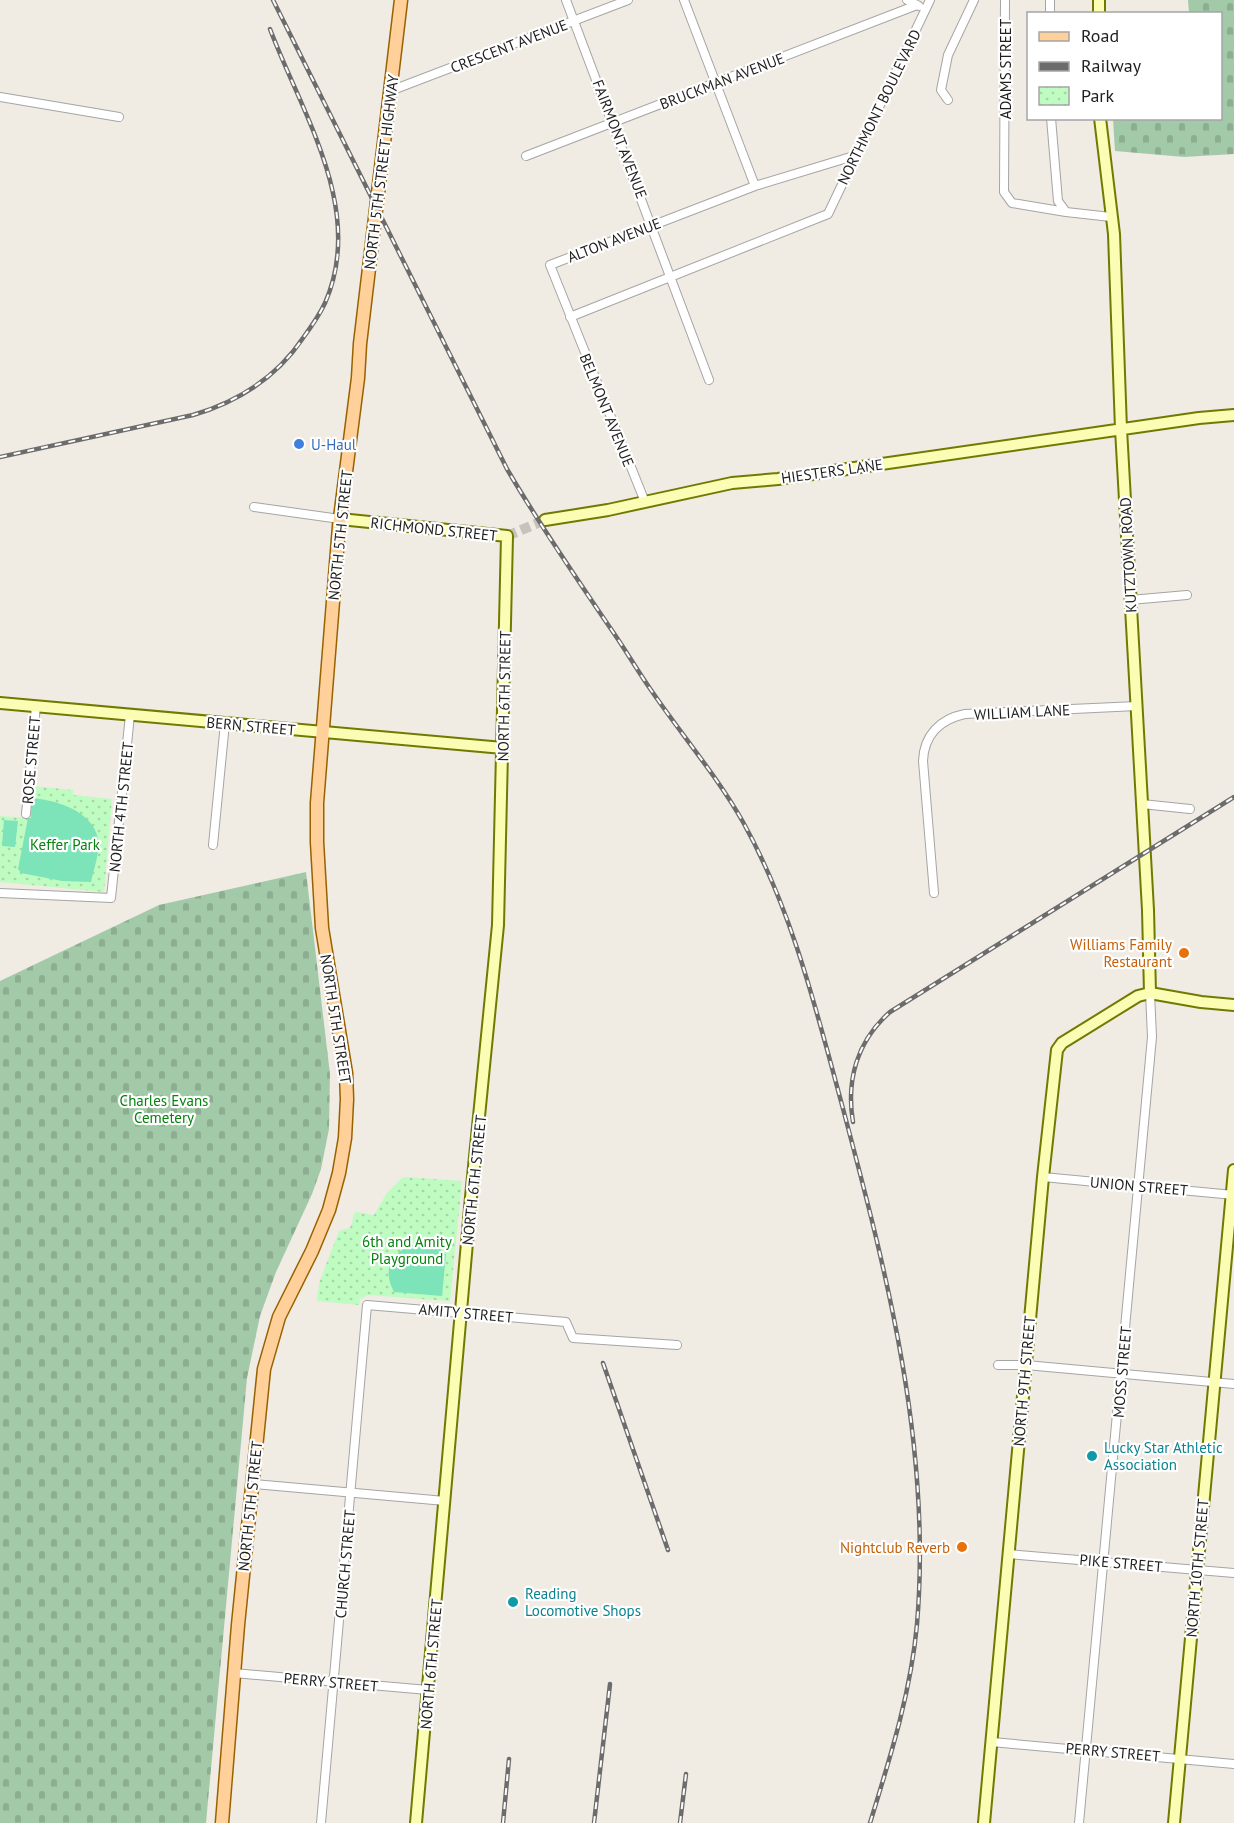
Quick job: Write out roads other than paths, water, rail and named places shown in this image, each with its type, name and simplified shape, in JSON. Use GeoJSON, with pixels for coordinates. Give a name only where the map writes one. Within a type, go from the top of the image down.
{"type":"FeatureCollection","features":[{"type":"Feature","properties":{"kind":"main road","name":"NORTH 5TH STREET HIGHWAY"},"geometry":{"type":"LineString","coordinates":[[360,344],[400,0]]}},
{"type":"Feature","properties":{"kind":"main road","name":"NORTH 5TH STREET"},"geometry":{"type":"LineString","coordinates":[[222,1823],[247,1531],[268,1350],[279,1317],[312,1251],[329,1210],[341,1163],[346,1131],[346,1073],[327,969],[319,891],[317,803],[340,519],[358,378],[360,344]]}},
{"type":"Feature","properties":{"kind":"street","name":"FAIRMONT AVENUE"},"geometry":{"type":"LineString","coordinates":[[566,0],[709,380]]}},
{"type":"Feature","properties":{"kind":"street","name":"CRESCENT AVENUE"},"geometry":{"type":"LineString","coordinates":[[390,91],[628,0]]}},
{"type":"Feature","properties":{"kind":"street"},"geometry":{"type":"LineString","coordinates":[[684,0],[755,186]]}},
{"type":"Feature","properties":{"kind":"street"},"geometry":{"type":"LineString","coordinates":[[907,0],[926,9]]}},
{"type":"Feature","properties":{"kind":"street","name":"NORTHMONT BOULEVARD"},"geometry":{"type":"LineString","coordinates":[[672,277],[828,214],[930,0]]}},
{"type":"Feature","properties":{"kind":"street"},"geometry":{"type":"LineString","coordinates":[[948,100],[941,90],[948,55],[974,0]]}},
{"type":"Feature","properties":{"kind":"street","name":"ADAMS STREET"},"geometry":{"type":"LineString","coordinates":[[1005,0],[1004,192],[1012,203],[1111,217]]}},
{"type":"Feature","properties":{"kind":"street","name":"BRUCKMAN AVENUE"},"geometry":{"type":"LineString","coordinates":[[526,156],[918,5]]}},
{"type":"Feature","properties":{"kind":"street"},"geometry":{"type":"LineString","coordinates":[[0,97],[119,117]]}},
{"type":"Feature","properties":{"kind":"street"},"geometry":{"type":"LineString","coordinates":[[1051,120],[1058,201],[1066,212]]}},
{"type":"Feature","properties":{"kind":"street","name":"KUTZTOWN ROAD"},"geometry":{"type":"LineString","coordinates":[[1100,120],[1114,234],[1121,429],[1150,993]]}},
{"type":"Feature","properties":{"kind":"street","name":"ALTON AVENUE"},"geometry":{"type":"LineString","coordinates":[[570,317],[550,265],[755,186],[857,155]]}},
{"type":"Feature","properties":{"kind":"street"},"geometry":{"type":"LineString","coordinates":[[570,317],[672,277]]}},
{"type":"Feature","properties":{"kind":"street","name":"BELMONT AVENUE"},"geometry":{"type":"LineString","coordinates":[[570,317],[645,502]]}},
{"type":"Feature","properties":{"kind":"street","name":"HIESTERS LANE"},"geometry":{"type":"LineString","coordinates":[[545,520],[732,483],[778,479],[1219,415],[1234,415]]}},
{"type":"Feature","properties":{"kind":"street","name":"RICHMOND STREET"},"geometry":{"type":"LineString","coordinates":[[254,507],[340,519],[507,536]]}},
{"type":"Feature","properties":{"kind":"street","name":"NORTH 6TH STREET"},"geometry":{"type":"LineString","coordinates":[[416,1823],[498,925],[507,536]]}},
{"type":"Feature","properties":{"kind":"street"},"geometry":{"type":"LineString","coordinates":[[1131,600],[1187,595]]}},
{"type":"Feature","properties":{"kind":"street","name":"BERN STREET"},"geometry":{"type":"LineString","coordinates":[[0,703],[503,748]]}},
{"type":"Feature","properties":{"kind":"street","name":"ROSE STREET"},"geometry":{"type":"LineString","coordinates":[[26,814],[36,706]]}},
{"type":"Feature","properties":{"kind":"street","name":"WILLIAM LANE"},"geometry":{"type":"LineString","coordinates":[[934,893],[923,761],[925,747],[937,726],[965,714],[1137,706]]}},
{"type":"Feature","properties":{"kind":"street","name":"NORTH 4TH STREET"},"geometry":{"type":"LineString","coordinates":[[0,893],[111,898],[130,715]]}},
{"type":"Feature","properties":{"kind":"street"},"geometry":{"type":"LineString","coordinates":[[213,844],[225,723]]}},
{"type":"Feature","properties":{"kind":"street"},"geometry":{"type":"LineString","coordinates":[[1142,804],[1190,809]]}},
{"type":"Feature","properties":{"kind":"street"},"geometry":{"type":"LineString","coordinates":[[1150,993],[1234,1005]]}},
{"type":"Feature","properties":{"kind":"street","name":"MOSS STREET"},"geometry":{"type":"LineString","coordinates":[[1079,1823],[1152,1037],[1150,993]]}},
{"type":"Feature","properties":{"kind":"street","name":"NORTH 9TH STREET"},"geometry":{"type":"LineString","coordinates":[[984,1823],[1054,1062],[1058,1047],[1138,996],[1150,993]]}},
{"type":"Feature","properties":{"kind":"street","name":"NORTH 10TH STREET"},"geometry":{"type":"LineString","coordinates":[[1174,1823],[1234,1170]]}},
{"type":"Feature","properties":{"kind":"street","name":"UNION STREET"},"geometry":{"type":"LineString","coordinates":[[1043,1177],[1233,1194]]}},
{"type":"Feature","properties":{"kind":"street","name":"AMITY STREET"},"geometry":{"type":"LineString","coordinates":[[366,1305],[566,1322],[573,1338],[677,1345]]}},
{"type":"Feature","properties":{"kind":"street","name":"CHURCH STREET"},"geometry":{"type":"LineString","coordinates":[[321,1823],[366,1305]]}},
{"type":"Feature","properties":{"kind":"street"},"geometry":{"type":"LineString","coordinates":[[998,1365],[1026,1365],[1234,1384]]}},
{"type":"Feature","properties":{"kind":"street"},"geometry":{"type":"LineString","coordinates":[[254,1484],[445,1502]]}},
{"type":"Feature","properties":{"kind":"street","name":"PIKE STREET"},"geometry":{"type":"LineString","coordinates":[[1008,1554],[1234,1574]]}},
{"type":"Feature","properties":{"kind":"street","name":"PERRY STREET"},"geometry":{"type":"LineString","coordinates":[[234,1673],[428,1690]]}},
{"type":"Feature","properties":{"kind":"street","name":"PERRY STREET"},"geometry":{"type":"LineString","coordinates":[[992,1742],[1234,1764]]}},
{"type":"Feature","properties":{"kind":"tunnel"},"geometry":{"type":"LineString","coordinates":[[507,536],[545,520]]}},
{"type":"Feature","properties":{"kind":"railway"},"geometry":{"type":"LineString","coordinates":[[273,0],[507,469],[544,530],[662,706],[733,805],[760,855],[801,960],[875,1232],[902,1362],[912,1427],[918,1492],[920,1558],[914,1649],[899,1725],[870,1823]]}},
{"type":"Feature","properties":{"kind":"railway"},"geometry":{"type":"LineString","coordinates":[[0,457],[193,415],[225,403],[255,386],[281,365],[318,317],[336,268],[338,233],[334,198],[325,163],[270,29]]}},
{"type":"Feature","properties":{"kind":"railway"},"geometry":{"type":"LineString","coordinates":[[853,1122],[851,1091],[856,1062],[869,1036],[890,1012],[1234,797]]}},
{"type":"Feature","properties":{"kind":"railway"},"geometry":{"type":"LineString","coordinates":[[603,1363],[668,1550]]}},
{"type":"Feature","properties":{"kind":"railway"},"geometry":{"type":"LineString","coordinates":[[594,1823],[610,1684]]}},
{"type":"Feature","properties":{"kind":"railway"},"geometry":{"type":"LineString","coordinates":[[503,1823],[509,1759]]}},
{"type":"Feature","properties":{"kind":"railway"},"geometry":{"type":"LineString","coordinates":[[680,1823],[686,1774]]}},
{"type":"Feature","properties":{"kind":"place","name":"U-Haul"},"geometry":{"type":"Point","coordinates":[299,444]}},
{"type":"Feature","properties":{"kind":"place","name":"Williams Family Restaurant"},"geometry":{"type":"Point","coordinates":[1184,953]}},
{"type":"Feature","properties":{"kind":"place","name":"Lucky Star Athletic Association"},"geometry":{"type":"Point","coordinates":[1092,1456]}},
{"type":"Feature","properties":{"kind":"place","name":"Nightclub Reverb"},"geometry":{"type":"Point","coordinates":[962,1547]}},
{"type":"Feature","properties":{"kind":"place","name":"Reading Locomotive Shops"},"geometry":{"type":"Point","coordinates":[513,1602]}},
{"type":"Feature","properties":{"kind":"park label","name":"Keffer Park"},"geometry":{"type":"Point","coordinates":[65,844]}},
{"type":"Feature","properties":{"kind":"park label","name":"Charles Evans Cemetery"},"geometry":{"type":"Point","coordinates":[164,1108]}},
{"type":"Feature","properties":{"kind":"park label","name":"6th and Amity Playground"},"geometry":{"type":"Point","coordinates":[407,1250]}}]}
